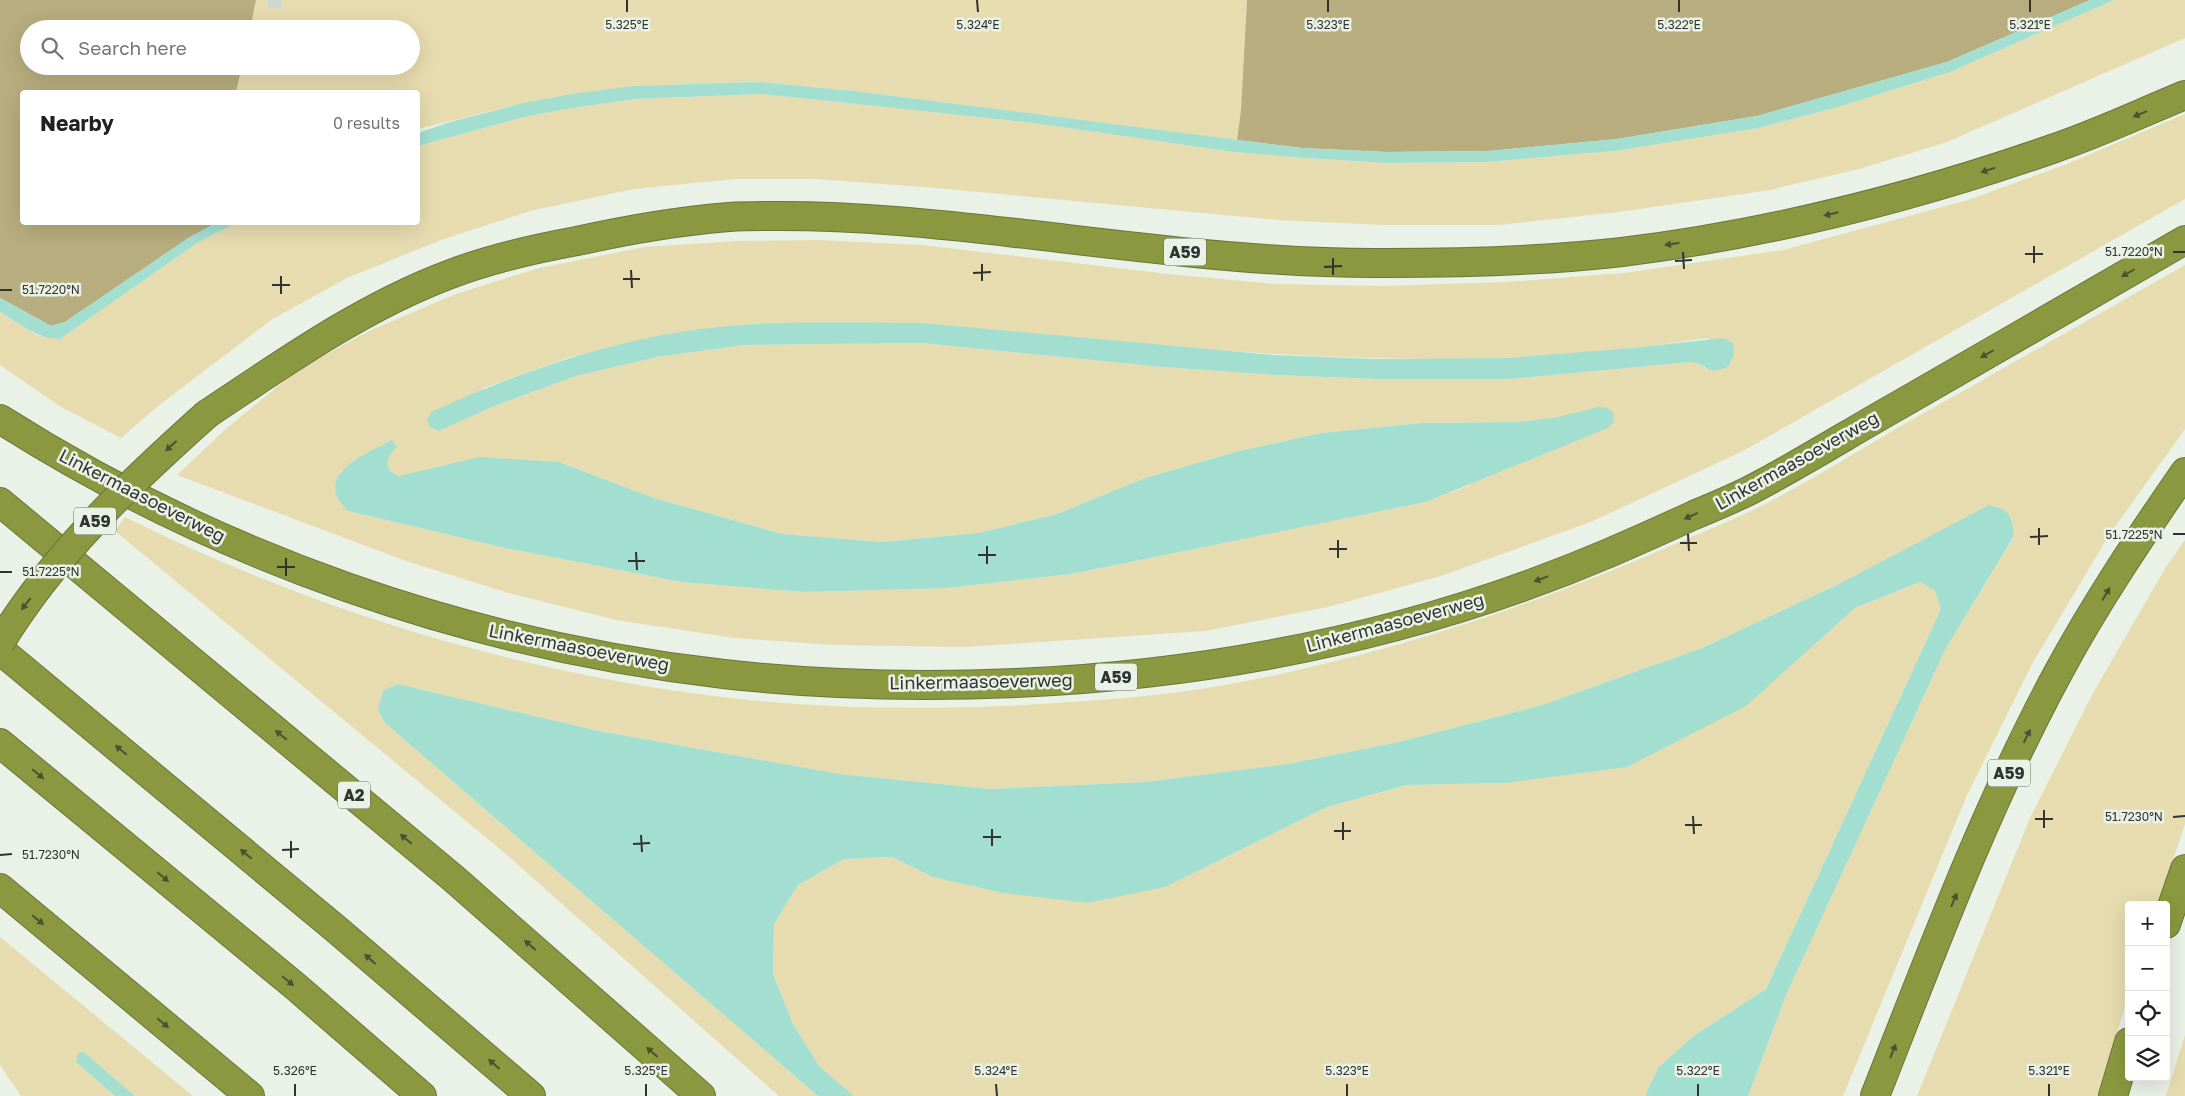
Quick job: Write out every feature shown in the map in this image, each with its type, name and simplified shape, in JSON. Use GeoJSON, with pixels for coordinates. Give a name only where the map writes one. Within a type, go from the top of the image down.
{"type":"FeatureCollection","features":[{"type":"Feature","properties":{"kind":"highway","name":"A59"},"geometry":{"type":"LineString","coordinates":[[0,643],[15,618],[74,543],[142,472],[207,414],[284,363],[364,314],[448,275],[531,250],[638,228],[732,217],[814,216],[921,222],[1167,251],[1271,259],[1380,264],[1499,262],[1602,254],[1776,227],[1868,205],[1959,180],[2057,148],[2185,95]]}},
{"type":"Feature","properties":{"kind":"highway","name":"Linkermaasoeverweg"},"geometry":{"type":"LineString","coordinates":[[0,419],[125,492],[189,524],[313,575],[398,605],[488,630],[602,656],[723,674],[826,682],[952,686],[1091,680],[1213,665],[1337,643],[1457,610],[1604,556],[1754,488],[2185,240]]}},
{"type":"Feature","properties":{"kind":"highway","name":"A59"},"geometry":{"type":"LineString","coordinates":[[1874,1096],[1995,802],[2054,682],[2137,542],[2185,472]]}},
{"type":"Feature","properties":{"kind":"highway","name":"A2"},"geometry":{"type":"LineString","coordinates":[[0,502],[453,878],[701,1096]]}},
{"type":"Feature","properties":{"kind":"highway"},"geometry":{"type":"LineString","coordinates":[[0,650],[336,929],[531,1096]]}},
{"type":"Feature","properties":{"kind":"highway"},"geometry":{"type":"LineString","coordinates":[[0,743],[295,986],[422,1096]]}},
{"type":"Feature","properties":{"kind":"highway"},"geometry":{"type":"LineString","coordinates":[[2170,912],[2185,869]]}},
{"type":"Feature","properties":{"kind":"highway"},"geometry":{"type":"LineString","coordinates":[[0,888],[250,1096]]}},
{"type":"Feature","properties":{"kind":"highway"},"geometry":{"type":"LineString","coordinates":[[2112,1096],[2125,1055]]}},
{"type":"Feature","properties":{"kind":"shaded area"},"geometry":{"type":"Polygon","coordinates":[[[0,0],[256,0],[252,20],[20,20],[20,75],[240,75],[236,90],[20,90],[20,225],[213,225],[190,237],[65,322],[51,326],[0,298],[0,0]]]}},
{"type":"Feature","properties":{"kind":"shaded area"},"geometry":{"type":"Polygon","coordinates":[[[256,0],[1247,0],[1241,110],[1237,140],[854,91],[760,82],[632,86],[523,103],[420,129],[420,90],[236,90],[240,75],[420,75],[420,20],[252,20],[256,0]]]}},
{"type":"Feature","properties":{"kind":"shaded area"},"geometry":{"type":"Polygon","coordinates":[[[1247,0],[2090,0],[1947,62],[1757,116],[1617,139],[1489,151],[1386,152],[1302,148],[1237,140],[1241,110],[1247,0]]]}},
{"type":"Feature","properties":{"kind":"shaded area"},"geometry":{"type":"Polygon","coordinates":[[[2114,0],[2185,0],[2185,38],[1947,142],[1859,169],[1770,190],[1619,212],[1499,225],[1384,225],[1277,220],[936,188],[815,179],[736,179],[634,189],[530,211],[441,240],[347,278],[271,320],[158,406],[121,438],[61,407],[0,365],[0,312],[37,335],[60,339],[197,243],[232,225],[420,225],[420,145],[528,116],[573,108],[635,99],[761,94],[1026,122],[1234,152],[1387,163],[1487,162],[1615,151],[1758,128],[1835,108],[1950,72],[2114,0]]]}},
{"type":"Feature","properties":{"kind":"shaded area"},"geometry":{"type":"Polygon","coordinates":[[[2185,114],[2185,199],[1743,451],[1593,521],[1441,576],[1328,607],[1205,631],[966,647],[835,645],[735,638],[616,620],[505,592],[406,561],[177,475],[227,428],[300,368],[369,331],[456,294],[539,268],[644,247],[737,241],[818,240],[922,245],[1168,274],[1276,284],[1383,286],[1506,282],[1624,273],[1783,250],[1968,200],[2067,164],[2185,114]],[[922,323],[743,325],[653,337],[570,357],[484,388],[439,431],[492,407],[576,376],[657,357],[744,345],[921,343],[1162,367],[1274,375],[1376,379],[1510,379],[1691,362],[1700,363],[1707,370],[1709,338],[1609,351],[1533,357],[1361,358],[1215,350],[922,323]],[[1558,417],[1518,422],[1421,423],[1321,433],[1239,451],[1145,478],[1057,514],[978,533],[882,542],[783,534],[654,498],[559,462],[399,476],[389,468],[387,462],[388,455],[341,471],[336,487],[340,502],[348,511],[505,548],[681,582],[803,592],[948,588],[1071,574],[1426,502],[1468,486],[1558,417]]]}},
{"type":"Feature","properties":{"kind":"shaded area"},"geometry":{"type":"Polygon","coordinates":[[[2185,265],[2185,429],[2109,535],[2032,664],[1967,795],[1843,1096],[1748,1096],[1787,993],[1945,650],[2014,537],[1843,582],[1702,648],[1542,705],[1399,742],[1288,764],[1145,782],[991,789],[840,774],[599,731],[398,684],[378,710],[385,723],[818,1096],[779,1096],[500,849],[115,531],[125,517],[268,581],[341,608],[492,654],[645,686],[761,701],[881,708],[1040,704],[1156,695],[1225,685],[1340,660],[1398,645],[1510,609],[1621,567],[1709,530],[1801,484],[2185,265]]]}},
{"type":"Feature","properties":{"kind":"shaded area"},"geometry":{"type":"Polygon","coordinates":[[[2185,540],[2185,824],[2159,901],[2125,901],[2125,1006],[2098,1096],[1917,1096],[2030,818],[2093,693],[2166,567],[2185,540]]]}},
{"type":"Feature","properties":{"kind":"shaded area"},"geometry":{"type":"Polygon","coordinates":[[[1920,582],[1935,591],[1941,609],[1766,989],[1692,1037],[1658,1068],[1645,1096],[854,1096],[819,1066],[793,1024],[773,974],[774,924],[798,885],[844,859],[892,857],[934,877],[1003,893],[1165,887],[1327,807],[1408,785],[1506,783],[1746,705],[1855,608],[1920,582]]]}},
{"type":"Feature","properties":{"kind":"shaded area"},"geometry":{"type":"Polygon","coordinates":[[[0,937],[193,1096],[135,1096],[84,1052],[76,1062],[115,1096],[21,1096],[0,1065],[0,937]]]}},
{"type":"Feature","properties":{"kind":"shaded area"},"geometry":{"type":"Polygon","coordinates":[[[2185,1035],[2185,1096],[2166,1096],[2185,1035]]]}},
{"type":"Feature","properties":{"kind":"water"},"geometry":{"type":"Polygon","coordinates":[[[2090,0],[2114,0],[1950,72],[1835,108],[1758,128],[1615,151],[1487,162],[1387,163],[1234,152],[1026,122],[761,94],[635,99],[573,108],[528,116],[420,145],[420,132],[450,122],[523,103],[632,86],[760,82],[854,91],[1302,148],[1386,152],[1489,151],[1617,139],[1757,116],[1947,62],[2090,0]]]}},
{"type":"Feature","properties":{"kind":"water"},"geometry":{"type":"Polygon","coordinates":[[[212,225],[232,225],[197,243],[60,339],[36,333],[0,312],[0,298],[51,326],[65,322],[190,237],[212,225]]]}},
{"type":"Feature","properties":{"kind":"water"},"geometry":{"type":"Polygon","coordinates":[[[922,323],[1275,355],[1377,359],[1509,358],[1723,338],[1733,343],[1734,354],[1729,366],[1716,370],[1691,362],[1510,379],[1376,379],[1274,375],[1162,367],[921,343],[744,345],[657,357],[576,376],[492,407],[439,431],[430,427],[427,420],[431,412],[506,380],[583,354],[662,335],[743,325],[922,323]]]}},
{"type":"Feature","properties":{"kind":"water"},"geometry":{"type":"Polygon","coordinates":[[[1599,407],[1608,408],[1614,414],[1613,423],[1608,428],[1426,502],[1071,574],[948,588],[803,592],[681,582],[505,548],[348,511],[338,498],[335,487],[338,476],[346,467],[392,440],[397,447],[388,459],[388,466],[390,470],[399,476],[480,457],[559,462],[654,498],[783,534],[882,542],[978,533],[1057,514],[1145,478],[1239,451],[1321,433],[1421,423],[1518,422],[1558,417],[1599,407]]]}},
{"type":"Feature","properties":{"kind":"water"},"geometry":{"type":"Polygon","coordinates":[[[1989,505],[2006,511],[2009,514],[2014,536],[1945,650],[1787,993],[1748,1096],[1645,1096],[1658,1068],[1692,1037],[1766,989],[1941,609],[1935,591],[1920,582],[1855,608],[1746,706],[1627,767],[1506,783],[1407,785],[1327,807],[1165,887],[1087,903],[1003,893],[933,877],[892,857],[844,859],[798,885],[774,924],[773,974],[793,1024],[819,1066],[854,1096],[818,1096],[385,723],[378,710],[383,691],[398,684],[599,731],[840,774],[991,789],[1145,782],[1288,764],[1399,742],[1542,705],[1702,648],[1843,582],[1989,505]]]}},
{"type":"Feature","properties":{"kind":"water"},"geometry":{"type":"Polygon","coordinates":[[[84,1052],[135,1096],[115,1096],[76,1062],[78,1053],[84,1052]]]}},
{"type":"Feature","properties":{"kind":"building"},"geometry":{"type":"Polygon","coordinates":[[[268,0],[282,0],[281,9],[268,7],[268,0]]]}}]}
